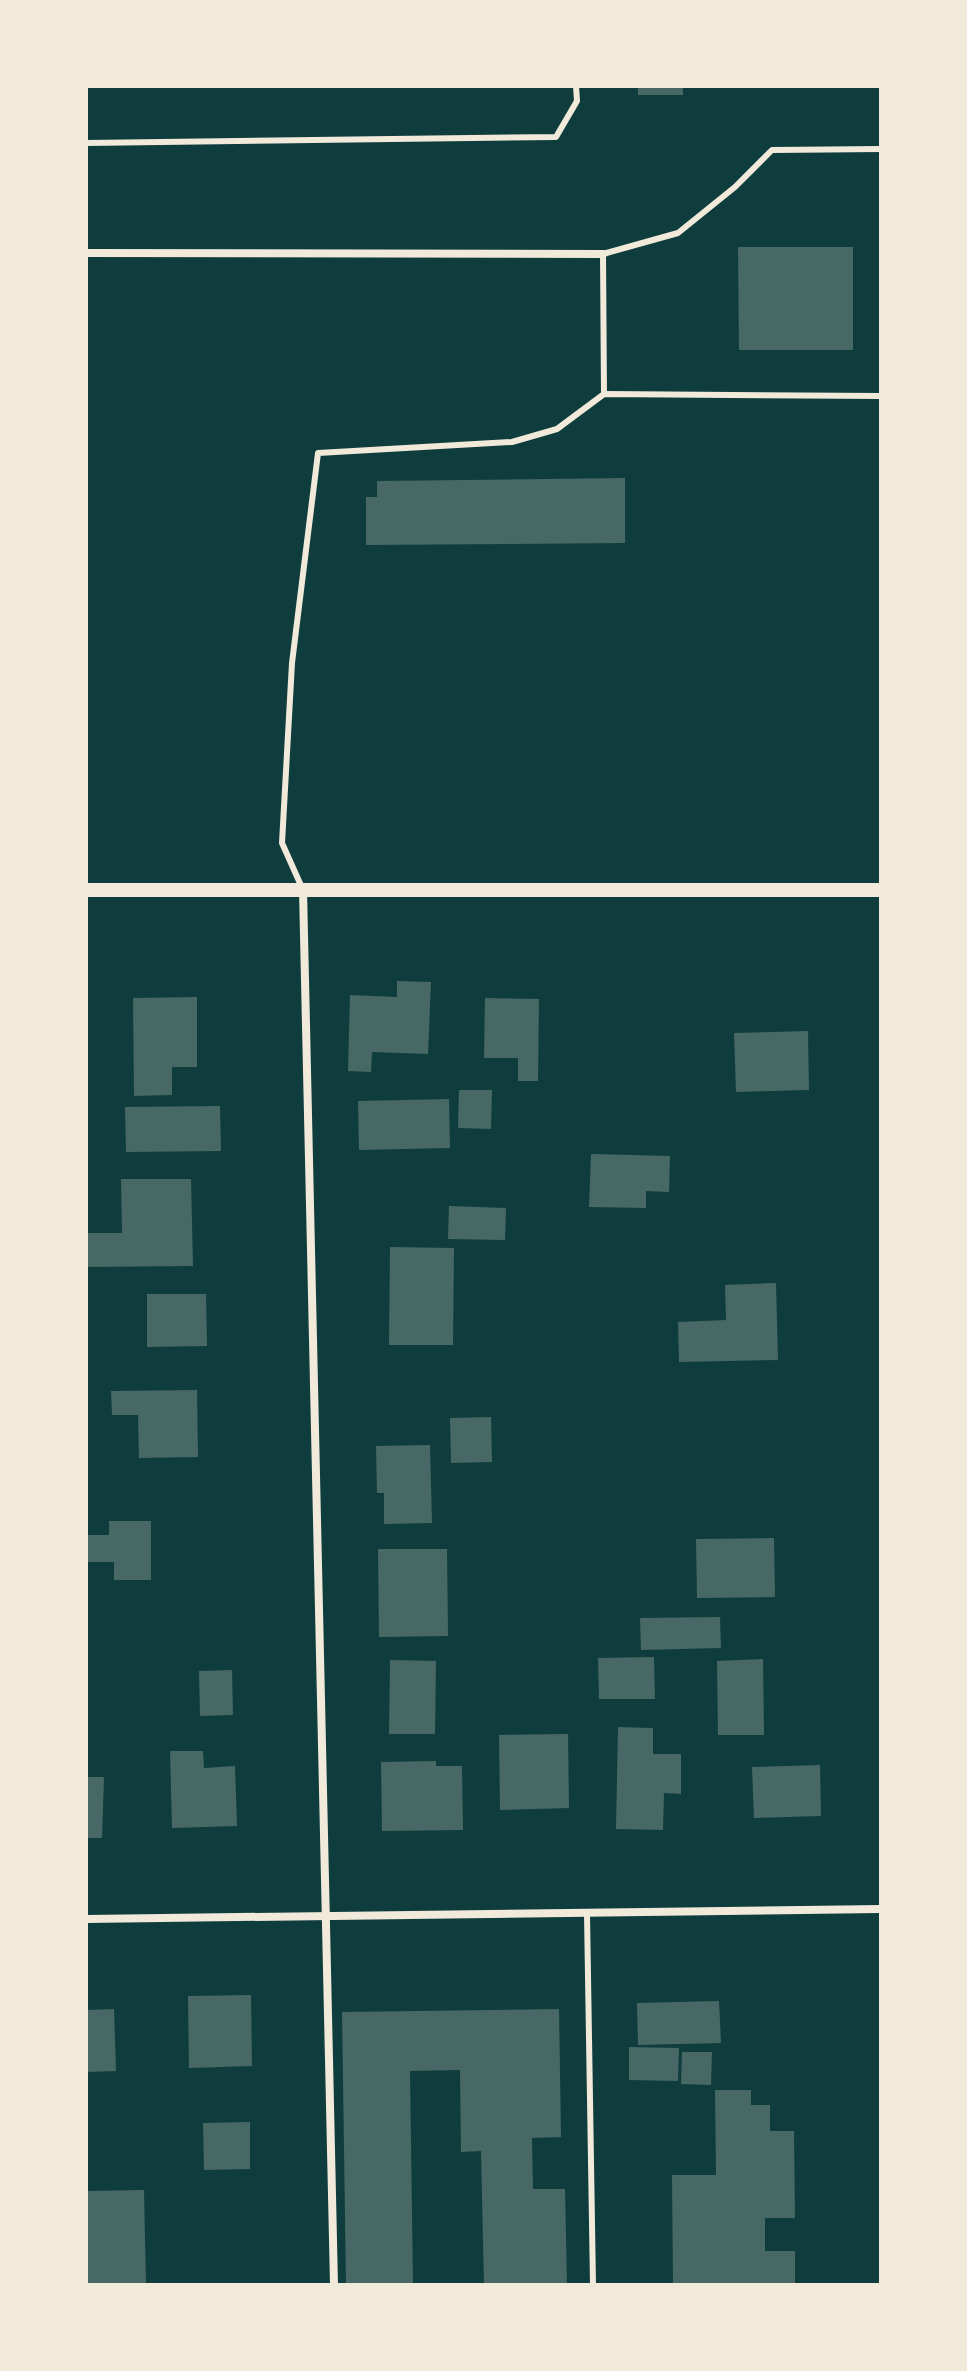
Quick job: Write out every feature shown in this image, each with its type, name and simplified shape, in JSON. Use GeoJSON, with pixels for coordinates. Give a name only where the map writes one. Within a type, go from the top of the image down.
{"type":"FeatureCollection","features":[{"type":"Feature","properties":{"kind":"street"},"geometry":{"type":"LineString","coordinates":[[86,253],[603,254]]}},
{"type":"Feature","properties":{"kind":"street"},"geometry":{"type":"LineString","coordinates":[[86,890],[881,890]]}},
{"type":"Feature","properties":{"kind":"street"},"geometry":{"type":"LineString","coordinates":[[303,890],[334,2285]]}},
{"type":"Feature","properties":{"kind":"street"},"geometry":{"type":"LineString","coordinates":[[86,1919],[881,1909]]}},
{"type":"Feature","properties":{"kind":"lane"},"geometry":{"type":"LineString","coordinates":[[86,143],[556,137],[577,101],[576,86]]}},
{"type":"Feature","properties":{"kind":"lane"},"geometry":{"type":"LineString","coordinates":[[604,394],[603,254],[678,233],[735,187],[772,150],[881,149]]}},
{"type":"Feature","properties":{"kind":"lane"},"geometry":{"type":"LineString","coordinates":[[303,890],[282,843],[292,663],[318,453],[512,442],[557,429],[604,394],[881,396]]}},
{"type":"Feature","properties":{"kind":"lane"},"geometry":{"type":"LineString","coordinates":[[587,1914],[593,2285]]}},
{"type":"Feature","properties":{"kind":"building"},"geometry":{"type":"Polygon","coordinates":[[[638,86],[683,86],[683,95],[638,95],[638,86]]]}},
{"type":"Feature","properties":{"kind":"building"},"geometry":{"type":"Polygon","coordinates":[[[738,247],[853,247],[853,350],[739,350],[738,247]]]}},
{"type":"Feature","properties":{"kind":"building"},"geometry":{"type":"Polygon","coordinates":[[[625,478],[625,543],[366,545],[366,497],[377,497],[377,481],[625,478]]]}},
{"type":"Feature","properties":{"kind":"building"},"geometry":{"type":"Polygon","coordinates":[[[397,981],[431,982],[428,1054],[372,1052],[371,1072],[348,1071],[350,995],[397,997],[397,981]]]}},
{"type":"Feature","properties":{"kind":"building"},"geometry":{"type":"Polygon","coordinates":[[[197,997],[197,1067],[172,1067],[172,1095],[134,1096],[133,998],[197,997]]]}},
{"type":"Feature","properties":{"kind":"building"},"geometry":{"type":"Polygon","coordinates":[[[485,998],[539,999],[538,1081],[518,1081],[518,1058],[484,1058],[485,998]]]}},
{"type":"Feature","properties":{"kind":"building"},"geometry":{"type":"Polygon","coordinates":[[[808,1031],[809,1090],[736,1092],[734,1033],[808,1031]]]}},
{"type":"Feature","properties":{"kind":"building"},"geometry":{"type":"Polygon","coordinates":[[[459,1090],[492,1090],[491,1129],[458,1128],[459,1090]]]}},
{"type":"Feature","properties":{"kind":"building"},"geometry":{"type":"Polygon","coordinates":[[[449,1099],[450,1148],[359,1150],[358,1101],[449,1099]]]}},
{"type":"Feature","properties":{"kind":"building"},"geometry":{"type":"Polygon","coordinates":[[[220,1106],[221,1151],[126,1152],[125,1107],[220,1106]]]}},
{"type":"Feature","properties":{"kind":"building"},"geometry":{"type":"Polygon","coordinates":[[[591,1154],[670,1156],[669,1192],[646,1191],[646,1208],[589,1207],[591,1154]]]}},
{"type":"Feature","properties":{"kind":"building"},"geometry":{"type":"Polygon","coordinates":[[[121,1179],[191,1179],[193,1266],[86,1267],[86,1233],[122,1233],[121,1179]]]}},
{"type":"Feature","properties":{"kind":"building"},"geometry":{"type":"Polygon","coordinates":[[[449,1206],[506,1208],[505,1240],[448,1239],[449,1206]]]}},
{"type":"Feature","properties":{"kind":"building"},"geometry":{"type":"Polygon","coordinates":[[[390,1247],[454,1248],[453,1345],[389,1345],[390,1247]]]}},
{"type":"Feature","properties":{"kind":"building"},"geometry":{"type":"Polygon","coordinates":[[[776,1283],[778,1360],[679,1362],[678,1322],[726,1320],[725,1285],[776,1283]]]}},
{"type":"Feature","properties":{"kind":"building"},"geometry":{"type":"Polygon","coordinates":[[[147,1294],[206,1294],[207,1346],[147,1347],[147,1294]]]}},
{"type":"Feature","properties":{"kind":"building"},"geometry":{"type":"Polygon","coordinates":[[[197,1390],[198,1457],[139,1458],[138,1415],[112,1415],[111,1391],[197,1390]]]}},
{"type":"Feature","properties":{"kind":"building"},"geometry":{"type":"Polygon","coordinates":[[[491,1417],[492,1462],[451,1463],[450,1418],[491,1417]]]}},
{"type":"Feature","properties":{"kind":"building"},"geometry":{"type":"Polygon","coordinates":[[[430,1445],[432,1523],[384,1524],[384,1493],[377,1493],[376,1446],[430,1445]]]}},
{"type":"Feature","properties":{"kind":"building"},"geometry":{"type":"Polygon","coordinates":[[[109,1521],[151,1521],[151,1580],[114,1580],[114,1562],[86,1562],[86,1535],[109,1535],[109,1521]]]}},
{"type":"Feature","properties":{"kind":"building"},"geometry":{"type":"Polygon","coordinates":[[[774,1538],[775,1597],[697,1598],[696,1539],[774,1538]]]}},
{"type":"Feature","properties":{"kind":"building"},"geometry":{"type":"Polygon","coordinates":[[[378,1549],[447,1549],[448,1636],[379,1637],[378,1549]]]}},
{"type":"Feature","properties":{"kind":"building"},"geometry":{"type":"Polygon","coordinates":[[[720,1617],[721,1648],[641,1650],[640,1618],[720,1617]]]}},
{"type":"Feature","properties":{"kind":"building"},"geometry":{"type":"Polygon","coordinates":[[[654,1657],[655,1699],[599,1699],[598,1658],[654,1657]]]}},
{"type":"Feature","properties":{"kind":"building"},"geometry":{"type":"Polygon","coordinates":[[[763,1659],[764,1735],[718,1735],[717,1661],[763,1659]]]}},
{"type":"Feature","properties":{"kind":"building"},"geometry":{"type":"Polygon","coordinates":[[[390,1660],[436,1661],[435,1734],[389,1734],[390,1660]]]}},
{"type":"Feature","properties":{"kind":"building"},"geometry":{"type":"Polygon","coordinates":[[[232,1670],[233,1715],[200,1716],[199,1671],[232,1670]]]}},
{"type":"Feature","properties":{"kind":"building"},"geometry":{"type":"Polygon","coordinates":[[[618,1727],[653,1728],[653,1754],[681,1754],[681,1794],[664,1793],[663,1830],[616,1829],[618,1727]]]}},
{"type":"Feature","properties":{"kind":"building"},"geometry":{"type":"Polygon","coordinates":[[[568,1734],[569,1808],[500,1810],[499,1735],[568,1734]]]}},
{"type":"Feature","properties":{"kind":"building"},"geometry":{"type":"Polygon","coordinates":[[[170,1751],[203,1751],[204,1768],[235,1766],[237,1826],[172,1828],[170,1751]]]}},
{"type":"Feature","properties":{"kind":"building"},"geometry":{"type":"Polygon","coordinates":[[[436,1761],[436,1766],[462,1766],[463,1830],[382,1831],[381,1762],[436,1761]]]}},
{"type":"Feature","properties":{"kind":"building"},"geometry":{"type":"Polygon","coordinates":[[[820,1765],[821,1816],[754,1818],[752,1767],[820,1765]]]}},
{"type":"Feature","properties":{"kind":"building"},"geometry":{"type":"Polygon","coordinates":[[[86,1777],[104,1777],[102,1838],[86,1838],[86,1777]]]}},
{"type":"Feature","properties":{"kind":"building"},"geometry":{"type":"Polygon","coordinates":[[[251,1995],[252,2066],[189,2068],[188,1996],[251,1995]]]}},
{"type":"Feature","properties":{"kind":"building"},"geometry":{"type":"Polygon","coordinates":[[[719,2001],[721,2043],[638,2045],[637,2003],[719,2001]]]}},
{"type":"Feature","properties":{"kind":"building"},"geometry":{"type":"Polygon","coordinates":[[[114,2009],[116,2071],[86,2072],[86,2010],[114,2009]]]}},
{"type":"Feature","properties":{"kind":"building"},"geometry":{"type":"Polygon","coordinates":[[[559,2009],[561,2137],[532,2138],[533,2189],[565,2189],[567,2285],[484,2285],[481,2151],[461,2152],[460,2070],[410,2071],[413,2285],[346,2285],[342,2012],[559,2009]]]}},
{"type":"Feature","properties":{"kind":"building"},"geometry":{"type":"Polygon","coordinates":[[[629,2047],[679,2048],[678,2081],[629,2080],[629,2047]]]}},
{"type":"Feature","properties":{"kind":"building"},"geometry":{"type":"Polygon","coordinates":[[[682,2052],[712,2052],[711,2085],[681,2084],[682,2052]]]}},
{"type":"Feature","properties":{"kind":"building"},"geometry":{"type":"Polygon","coordinates":[[[715,2090],[751,2090],[751,2105],[770,2105],[770,2131],[794,2131],[795,2218],[765,2218],[765,2251],[795,2251],[795,2285],[673,2285],[672,2175],[716,2175],[715,2090]]]}},
{"type":"Feature","properties":{"kind":"building"},"geometry":{"type":"Polygon","coordinates":[[[250,2122],[250,2169],[204,2170],[203,2123],[250,2122]]]}},
{"type":"Feature","properties":{"kind":"building"},"geometry":{"type":"Polygon","coordinates":[[[144,2190],[146,2285],[86,2285],[86,2191],[144,2190]]]}}]}
